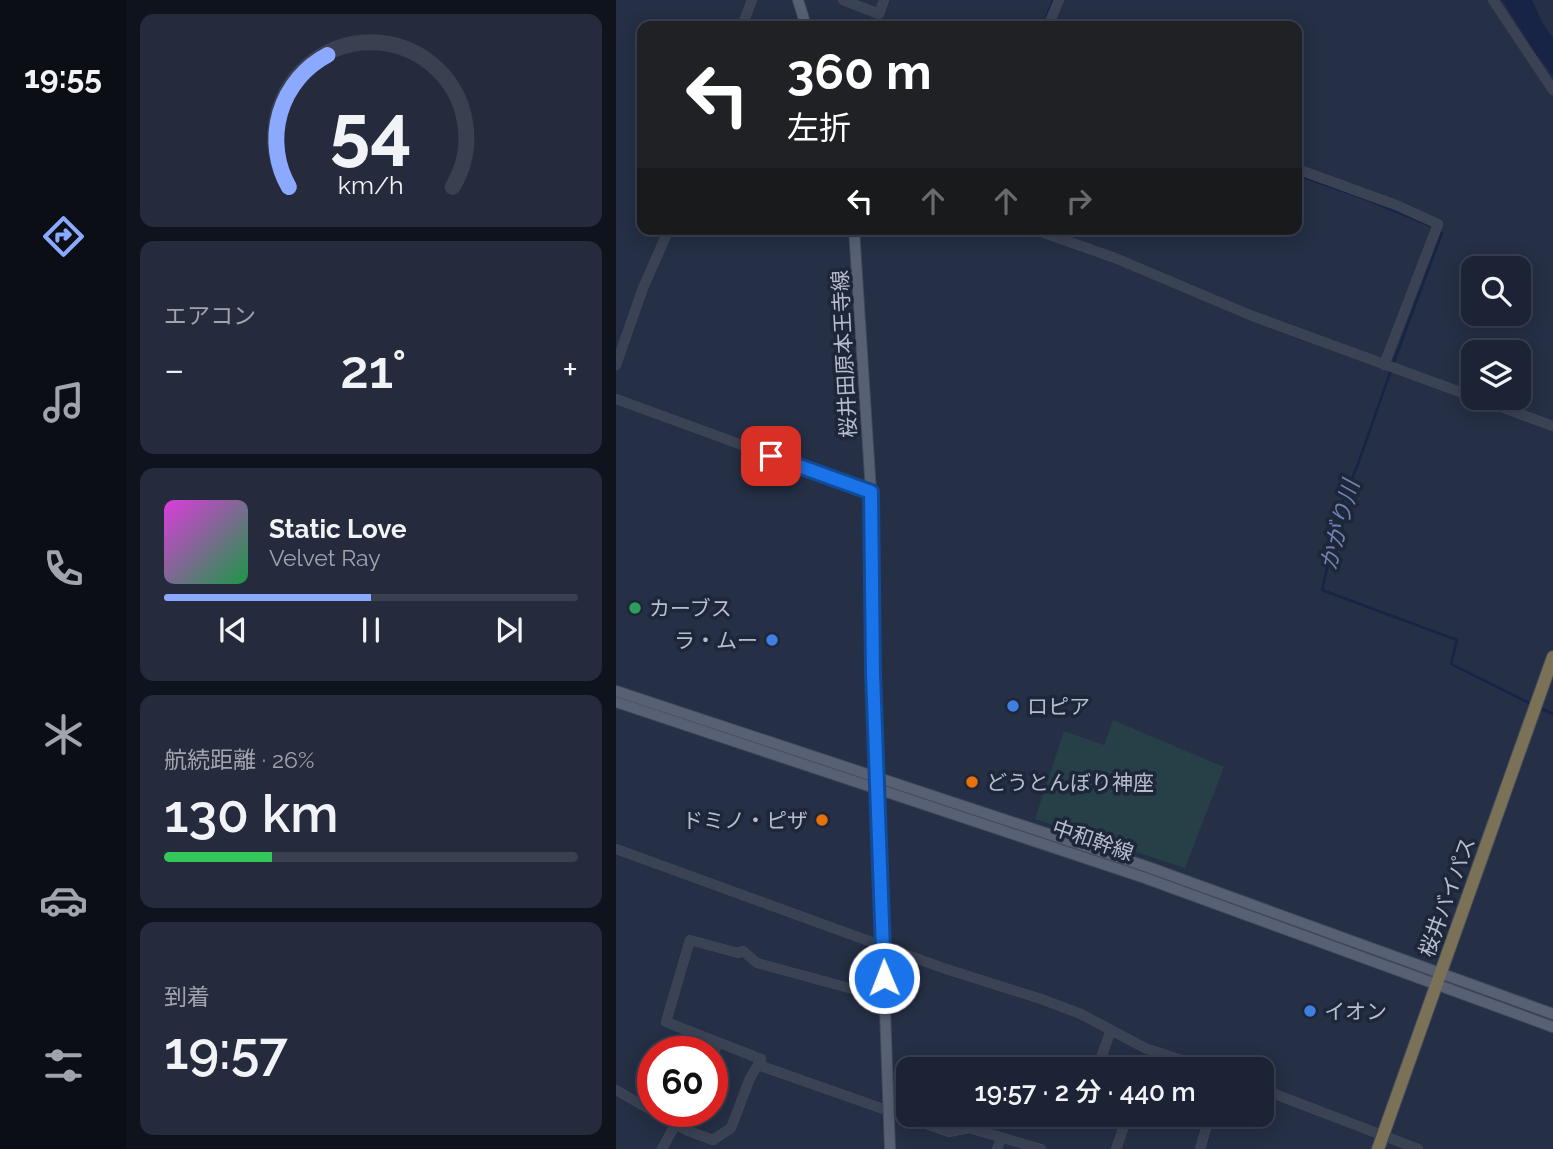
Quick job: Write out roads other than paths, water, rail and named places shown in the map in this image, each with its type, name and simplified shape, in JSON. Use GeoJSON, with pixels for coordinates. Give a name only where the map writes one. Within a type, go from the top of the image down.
{"type":"FeatureCollection","features":[{"type":"Feature","properties":{"kind":"highway","name":"桜井バイパス"},"geometry":{"type":"LineString","coordinates":[[1378,1149],[1553,657]]}},
{"type":"Feature","properties":{"kind":"main road"},"geometry":{"type":"LineString","coordinates":[[798,0],[804,21]]}},
{"type":"Feature","properties":{"kind":"main road","name":"桜井田原本王寺線"},"geometry":{"type":"LineString","coordinates":[[854,235],[871,492],[877,782],[890,1149]]}},
{"type":"Feature","properties":{"kind":"main road","name":"中和幹線"},"geometry":{"type":"LineString","coordinates":[[616,691],[1145,877],[1439,978],[1553,1014]]}},
{"type":"Feature","properties":{"kind":"main road","name":"中和幹線"},"geometry":{"type":"LineString","coordinates":[[616,702],[877,782]]}},
{"type":"Feature","properties":{"kind":"main road","name":"中和幹線"},"geometry":{"type":"LineString","coordinates":[[1439,978],[1553,1027]]}},
{"type":"Feature","properties":{"kind":"street"},"geometry":{"type":"LineString","coordinates":[[744,21],[752,0]]}},
{"type":"Feature","properties":{"kind":"street"},"geometry":{"type":"LineString","coordinates":[[843,0],[879,14],[884,0]]}},
{"type":"Feature","properties":{"kind":"street"},"geometry":{"type":"LineString","coordinates":[[1050,21],[1059,0]]}},
{"type":"Feature","properties":{"kind":"street"},"geometry":{"type":"LineString","coordinates":[[1493,0],[1553,90]]}},
{"type":"Feature","properties":{"kind":"street"},"geometry":{"type":"LineString","coordinates":[[1302,171],[1396,205],[1438,224],[1384,365]]}},
{"type":"Feature","properties":{"kind":"street"},"geometry":{"type":"LineString","coordinates":[[616,365],[643,288],[666,235]]}},
{"type":"Feature","properties":{"kind":"street"},"geometry":{"type":"LineString","coordinates":[[1050,235],[1115,258],[1250,315],[1553,426]]}},
{"type":"Feature","properties":{"kind":"street"},"geometry":{"type":"LineString","coordinates":[[616,399],[871,492]]}},
{"type":"Feature","properties":{"kind":"street"},"geometry":{"type":"LineString","coordinates":[[616,849],[884,947],[1041,999],[1081,1014],[1145,1048],[1172,1057]]}},
{"type":"Feature","properties":{"kind":"street"},"geometry":{"type":"LineString","coordinates":[[702,1036],[666,1022],[690,940],[738,953],[743,951],[757,963],[886,998]]}},
{"type":"Feature","properties":{"kind":"street"},"geometry":{"type":"LineString","coordinates":[[1101,1057],[1111,1030]]}},
{"type":"Feature","properties":{"kind":"street"},"geometry":{"type":"LineString","coordinates":[[679,1127],[712,1145],[731,1128],[750,1078],[761,1059],[728,1046]]}},
{"type":"Feature","properties":{"kind":"street"},"geometry":{"type":"LineString","coordinates":[[758,1065],[949,1132],[969,1128],[1041,1149]]}},
{"type":"Feature","properties":{"kind":"street"},"geometry":{"type":"LineString","coordinates":[[616,1090],[637,1102]]}},
{"type":"Feature","properties":{"kind":"street"},"geometry":{"type":"LineString","coordinates":[[1274,1094],[1418,1149]]}},
{"type":"Feature","properties":{"kind":"street"},"geometry":{"type":"LineString","coordinates":[[662,1149],[674,1127]]}},
{"type":"Feature","properties":{"kind":"street"},"geometry":{"type":"LineString","coordinates":[[1116,1149],[1124,1127]]}},
{"type":"Feature","properties":{"kind":"street"},"geometry":{"type":"LineString","coordinates":[[1200,1149],[1206,1127]]}},
{"type":"Feature","properties":{"kind":"street"},"geometry":{"type":"LineString","coordinates":[[997,1149],[1001,1139]]}},
{"type":"Feature","properties":{"kind":"water"},"geometry":{"type":"Polygon","coordinates":[[[1502,0],[1532,0],[1553,38],[1553,76],[1536,54],[1502,0]]]}},
{"type":"Feature","properties":{"kind":"waterway","name":"かがり川"},"geometry":{"type":"LineString","coordinates":[[1045,21],[1053,0]]}},
{"type":"Feature","properties":{"kind":"waterway","name":"かがり川"},"geometry":{"type":"LineString","coordinates":[[1302,177],[1431,226]]}},
{"type":"Feature","properties":{"kind":"waterway","name":"かがり川"},"geometry":{"type":"LineString","coordinates":[[1393,364],[1442,233]]}},
{"type":"Feature","properties":{"kind":"waterway","name":"かがり川"},"geometry":{"type":"LineString","coordinates":[[1391,370],[1343,500],[1322,590],[1457,640],[1451,664],[1531,704]]}},
{"type":"Feature","properties":{"kind":"waterway","name":"かがり川"},"geometry":{"type":"LineString","coordinates":[[1540,708],[1553,714]]}},
{"type":"Feature","properties":{"kind":"place","name":"カーブス"},"geometry":{"type":"Point","coordinates":[635,608]}},
{"type":"Feature","properties":{"kind":"place","name":"ラ・ムー"},"geometry":{"type":"Point","coordinates":[772,640]}},
{"type":"Feature","properties":{"kind":"place","name":"ロピア"},"geometry":{"type":"Point","coordinates":[1013,706]}},
{"type":"Feature","properties":{"kind":"place","name":"どうとんぼり神座"},"geometry":{"type":"Point","coordinates":[972,782]}},
{"type":"Feature","properties":{"kind":"place","name":"ドミノ・ピザ"},"geometry":{"type":"Point","coordinates":[822,820]}},
{"type":"Feature","properties":{"kind":"place","name":"イオン"},"geometry":{"type":"Point","coordinates":[1310,1011]}}]}
